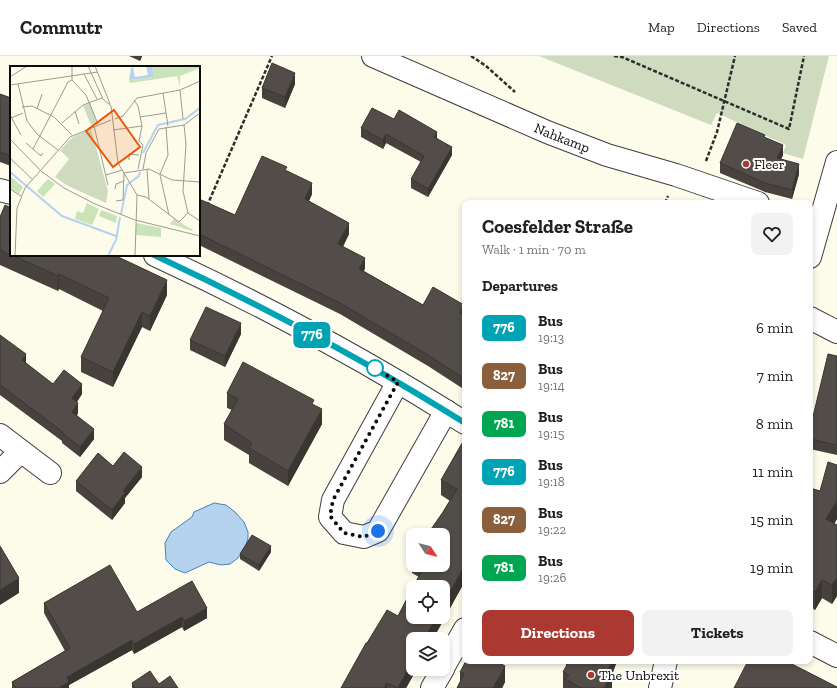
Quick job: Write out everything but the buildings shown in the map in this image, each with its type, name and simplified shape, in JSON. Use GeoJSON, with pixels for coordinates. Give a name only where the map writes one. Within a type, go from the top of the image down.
{"type":"FeatureCollection","features":[{"type":"Feature","properties":{"kind":"street","name":"Nahkamp"},"geometry":{"type":"LineString","coordinates":[[373,56],[547,132],[608,155],[700,183],[749,200]]}},
{"type":"Feature","properties":{"kind":"street"},"geometry":{"type":"LineString","coordinates":[[813,236],[815,222],[837,162]]}},
{"type":"Feature","properties":{"kind":"street"},"geometry":{"type":"LineString","coordinates":[[0,190],[10,193]]}},
{"type":"Feature","properties":{"kind":"street"},"geometry":{"type":"LineString","coordinates":[[156,256],[198,275],[268,311],[398,382],[462,421]]}},
{"type":"Feature","properties":{"kind":"street"},"geometry":{"type":"LineString","coordinates":[[813,320],[837,332]]}},
{"type":"Feature","properties":{"kind":"street"},"geometry":{"type":"LineString","coordinates":[[398,382],[333,500],[330,516],[344,533],[364,537],[378,531],[446,411]]}},
{"type":"Feature","properties":{"kind":"street"},"geometry":{"type":"LineString","coordinates":[[0,435],[50,473]]}},
{"type":"Feature","properties":{"kind":"street"},"geometry":{"type":"LineString","coordinates":[[0,472],[21,451]]}},
{"type":"Feature","properties":{"kind":"street"},"geometry":{"type":"LineString","coordinates":[[450,656],[462,634]]}},
{"type":"Feature","properties":{"kind":"street"},"geometry":{"type":"LineString","coordinates":[[813,644],[837,656]]}},
{"type":"Feature","properties":{"kind":"street"},"geometry":{"type":"LineString","coordinates":[[660,688],[665,664]]}},
{"type":"Feature","properties":{"kind":"street"},"geometry":{"type":"LineString","coordinates":[[432,688],[439,676]]}},
{"type":"Feature","properties":{"kind":"path"},"geometry":{"type":"LineString","coordinates":[[205,211],[272,56]]}},
{"type":"Feature","properties":{"kind":"path"},"geometry":{"type":"LineString","coordinates":[[471,56],[486,66],[519,94]]}},
{"type":"Feature","properties":{"kind":"path"},"geometry":{"type":"LineString","coordinates":[[614,56],[623,57],[789,129],[804,56]]}},
{"type":"Feature","properties":{"kind":"path"},"geometry":{"type":"LineString","coordinates":[[700,183],[706,160],[717,132],[735,56]]}},
{"type":"Feature","properties":{"kind":"path"},"geometry":{"type":"LineString","coordinates":[[702,159],[706,160]]}},
{"type":"Feature","properties":{"kind":"green space"},"geometry":{"type":"Polygon","coordinates":[[[539,56],[829,56],[803,159],[783,153],[786,145],[717,113],[711,125],[539,56]]]}},
{"type":"Feature","properties":{"kind":"water"},"geometry":{"type":"Polygon","coordinates":[[[214,503],[226,505],[244,522],[248,532],[246,545],[238,558],[230,564],[221,565],[209,562],[185,573],[175,569],[166,560],[165,543],[171,532],[192,517],[194,512],[214,503]]]}},
{"type":"Feature","properties":{"kind":"bus line","name":"776"},"geometry":{"type":"LineString","coordinates":[[156,256],[198,275],[378,370],[462,421]]}},
{"type":"Feature","properties":{"kind":"place","name":"Fleer"},"geometry":{"type":"Point","coordinates":[746,164]}},
{"type":"Feature","properties":{"kind":"place","name":"The Unbrexit"},"geometry":{"type":"Point","coordinates":[591,675]}},
{"type":"Feature","properties":{"kind":"route"},"geometry":{"type":"LineString","coordinates":[[375,368],[398,382],[333,500],[330,516],[344,533],[364,537],[378,531]]}}]}
